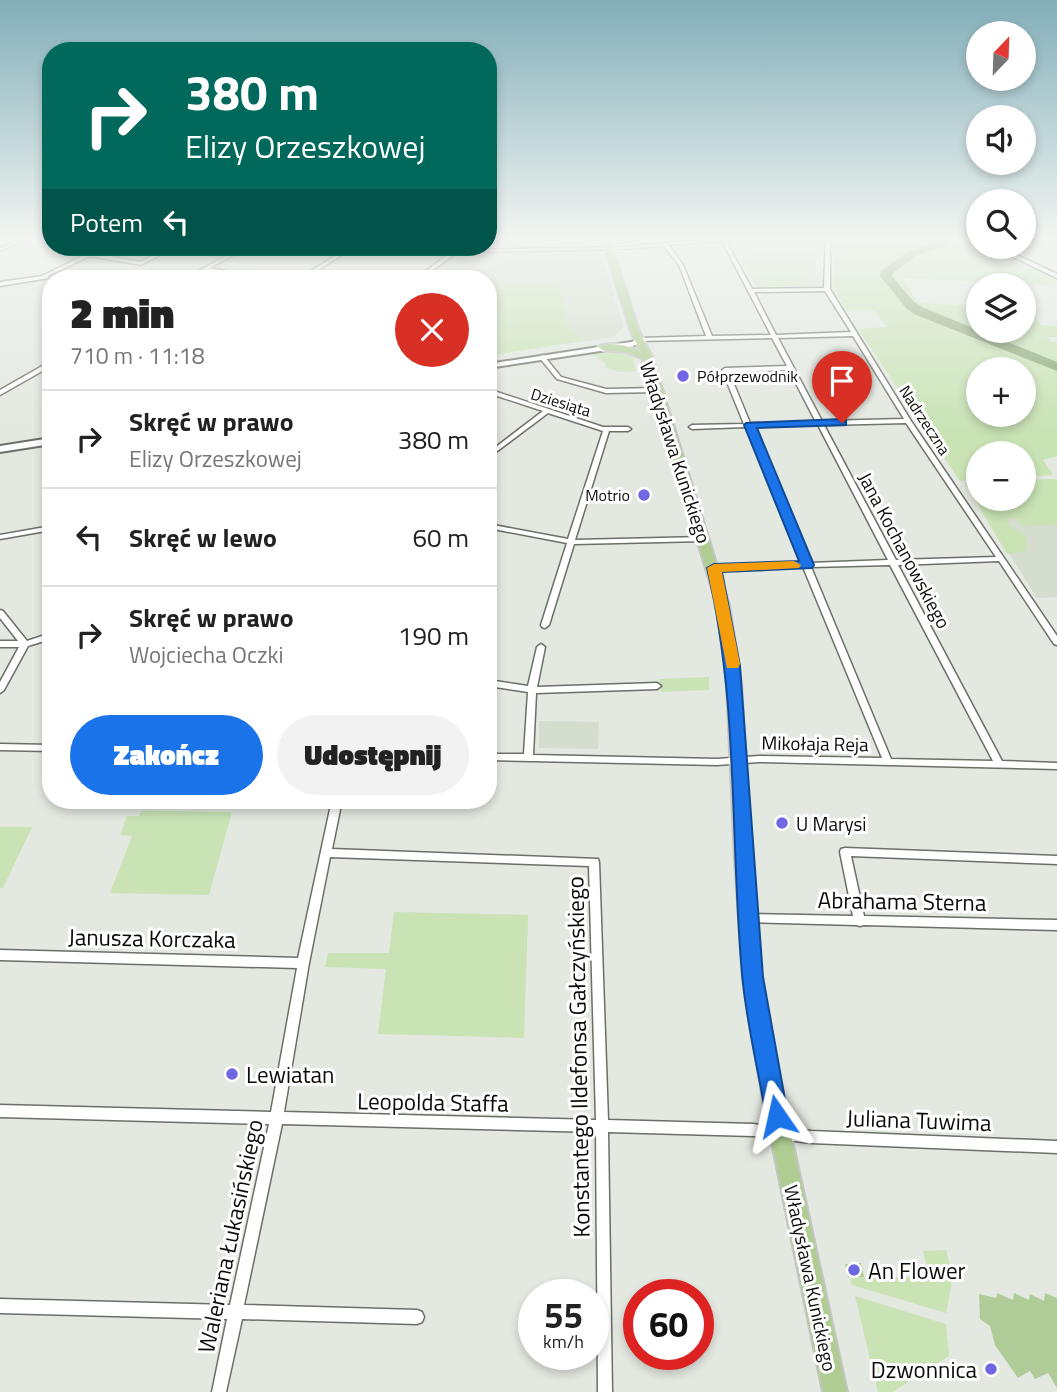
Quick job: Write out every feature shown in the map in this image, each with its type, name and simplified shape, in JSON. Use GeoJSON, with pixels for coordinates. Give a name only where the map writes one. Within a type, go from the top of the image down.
{"type":"FeatureCollection","features":[{"type":"Feature","properties":{"kind":"main road","name":"Władysława Kunickiego"},"geometry":{"type":"LineString","coordinates":[[627,302],[714,568],[723,605],[732,666],[747,918],[757,1011],[835,1392]]}},
{"type":"Feature","properties":{"kind":"main road"},"geometry":{"type":"LineString","coordinates":[[603,346],[626,349],[647,357]]}},
{"type":"Feature","properties":{"kind":"street"},"geometry":{"type":"LineString","coordinates":[[695,302],[709,337]]}},
{"type":"Feature","properties":{"kind":"street","name":"Jana Kochanowskiego"},"geometry":{"type":"LineString","coordinates":[[757,302],[999,764]]}},
{"type":"Feature","properties":{"kind":"street","name":"Nadrzeczna"},"geometry":{"type":"LineString","coordinates":[[835,302],[908,421],[1057,642]]}},
{"type":"Feature","properties":{"kind":"street"},"geometry":{"type":"LineString","coordinates":[[497,364],[603,346],[633,344],[641,340],[855,334]]}},
{"type":"Feature","properties":{"kind":"street"},"geometry":{"type":"LineString","coordinates":[[542,357],[559,378],[606,391],[657,390]]}},
{"type":"Feature","properties":{"kind":"street"},"geometry":{"type":"LineString","coordinates":[[0,393],[42,368]]}},
{"type":"Feature","properties":{"kind":"street"},"geometry":{"type":"LineString","coordinates":[[791,368],[725,370],[888,762]]}},
{"type":"Feature","properties":{"kind":"street","name":"Dziesiąta"},"geometry":{"type":"LineString","coordinates":[[497,396],[606,430],[628,429]]}},
{"type":"Feature","properties":{"kind":"street"},"geometry":{"type":"LineString","coordinates":[[497,449],[546,412]]}},
{"type":"Feature","properties":{"kind":"street"},"geometry":{"type":"LineString","coordinates":[[692,427],[908,421]]}},
{"type":"Feature","properties":{"kind":"street"},"geometry":{"type":"LineString","coordinates":[[545,625],[606,430]]}},
{"type":"Feature","properties":{"kind":"street"},"geometry":{"type":"LineString","coordinates":[[0,449],[42,442]]}},
{"type":"Feature","properties":{"kind":"street"},"geometry":{"type":"LineString","coordinates":[[497,528],[572,542],[704,539]]}},
{"type":"Feature","properties":{"kind":"street"},"geometry":{"type":"LineString","coordinates":[[0,537],[42,530]]}},
{"type":"Feature","properties":{"kind":"street"},"geometry":{"type":"LineString","coordinates":[[714,568],[1001,559]]}},
{"type":"Feature","properties":{"kind":"street"},"geometry":{"type":"LineString","coordinates":[[0,613],[25,644]]}},
{"type":"Feature","properties":{"kind":"street"},"geometry":{"type":"LineString","coordinates":[[0,644],[25,644],[42,639]]}},
{"type":"Feature","properties":{"kind":"street"},"geometry":{"type":"LineString","coordinates":[[0,690],[25,644]]}},
{"type":"Feature","properties":{"kind":"street"},"geometry":{"type":"LineString","coordinates":[[528,757],[532,690],[541,647]]}},
{"type":"Feature","properties":{"kind":"street"},"geometry":{"type":"LineString","coordinates":[[497,684],[532,690],[657,686]]}},
{"type":"Feature","properties":{"kind":"street"},"geometry":{"type":"LineString","coordinates":[[0,747],[42,748]]}},
{"type":"Feature","properties":{"kind":"street","name":"Mikołaja Reja"},"geometry":{"type":"LineString","coordinates":[[497,757],[738,762],[759,759],[1057,766]]}},
{"type":"Feature","properties":{"kind":"street","name":"Waleriana Łukasińskiego"},"geometry":{"type":"LineString","coordinates":[[219,1392],[335,809]]}},
{"type":"Feature","properties":{"kind":"street"},"geometry":{"type":"LineString","coordinates":[[860,922],[845,852],[1057,860]]}},
{"type":"Feature","properties":{"kind":"street","name":"Konstantego Ildefonsa Gałczyńskiego"},"geometry":{"type":"LineString","coordinates":[[326,853],[594,862],[602,1127],[605,1392]]}},
{"type":"Feature","properties":{"kind":"street","name":"Abrahama Sterna"},"geometry":{"type":"LineString","coordinates":[[747,918],[1057,925]]}},
{"type":"Feature","properties":{"kind":"street","name":"Janusza Korczaka"},"geometry":{"type":"LineString","coordinates":[[0,955],[303,963]]}},
{"type":"Feature","properties":{"kind":"street","name":"Leopolda Staffa"},"geometry":{"type":"LineString","coordinates":[[0,1111],[780,1133]]}},
{"type":"Feature","properties":{"kind":"street","name":"Juliana Tuwima"},"geometry":{"type":"LineString","coordinates":[[780,1133],[824,1138],[1057,1147]]}},
{"type":"Feature","properties":{"kind":"street"},"geometry":{"type":"LineString","coordinates":[[0,1306],[417,1317]]}},
{"type":"Feature","properties":{"kind":"shaded area"},"geometry":{"type":"Polygon","coordinates":[[[563,302],[616,302],[624,327],[614,337],[583,342],[567,325],[563,302]]]}},
{"type":"Feature","properties":{"kind":"shaded area"},"geometry":{"type":"Polygon","coordinates":[[[1057,479],[1057,597],[1037,598],[983,511],[1036,511],[1036,480],[1057,479]]]}},
{"type":"Feature","properties":{"kind":"shaded area"},"geometry":{"type":"Polygon","coordinates":[[[539,721],[599,722],[598,749],[539,748],[539,721]]]}},
{"type":"Feature","properties":{"kind":"green space"},"geometry":{"type":"Polygon","coordinates":[[[497,302],[563,302],[567,325],[583,341],[497,355],[497,302]]]}},
{"type":"Feature","properties":{"kind":"green space"},"geometry":{"type":"Polygon","coordinates":[[[841,302],[966,305],[966,343],[1036,343],[1036,318],[1041,325],[1057,326],[1057,337],[1048,337],[1051,342],[1057,342],[1057,456],[1043,460],[1053,475],[1036,476],[1036,441],[966,441],[966,481],[960,481],[858,329],[887,327],[875,311],[847,311],[841,302]]]}},
{"type":"Feature","properties":{"kind":"green space"},"geometry":{"type":"Polygon","coordinates":[[[613,351],[632,357],[636,371],[619,372],[605,367],[606,364],[592,354],[613,351]]]}},
{"type":"Feature","properties":{"kind":"green space"},"geometry":{"type":"Polygon","coordinates":[[[1057,479],[1057,524],[1023,526],[1016,518],[1007,519],[1010,527],[1026,536],[1027,545],[1024,552],[1007,554],[982,511],[1036,511],[1036,480],[1057,479]]]}},
{"type":"Feature","properties":{"kind":"green space"},"geometry":{"type":"Polygon","coordinates":[[[709,677],[709,690],[661,692],[659,679],[709,677]]]}},
{"type":"Feature","properties":{"kind":"green space"},"geometry":{"type":"Polygon","coordinates":[[[141,811],[232,812],[209,895],[110,893],[132,836],[120,835],[127,816],[139,816],[141,811]]]}},
{"type":"Feature","properties":{"kind":"green space"},"geometry":{"type":"Polygon","coordinates":[[[0,827],[32,827],[3,888],[0,888],[0,827]]]}},
{"type":"Feature","properties":{"kind":"green space"},"geometry":{"type":"Polygon","coordinates":[[[394,912],[528,915],[524,1038],[378,1034],[386,969],[325,967],[328,953],[389,953],[394,912]]]}},
{"type":"Feature","properties":{"kind":"green space"},"geometry":{"type":"Polygon","coordinates":[[[946,1250],[953,1277],[946,1313],[852,1285],[850,1277],[930,1278],[923,1251],[946,1250]]]}},
{"type":"Feature","properties":{"kind":"green space"},"geometry":{"type":"Polygon","coordinates":[[[855,1296],[946,1324],[949,1356],[893,1392],[878,1392],[855,1296]]]}},
{"type":"Feature","properties":{"kind":"building","name":"An Flower"},"geometry":{"type":"Polygon","coordinates":[[[861,1263],[864,1277],[848,1277],[845,1264],[861,1263]]]}},
{"type":"Feature","properties":{"kind":"building"},"geometry":{"type":"Polygon","coordinates":[[[997,1293],[1013,1300],[1014,1293],[1029,1300],[1030,1294],[1044,1301],[1045,1293],[1057,1298],[1057,1388],[1048,1373],[1035,1379],[1030,1371],[1018,1378],[995,1345],[990,1326],[980,1319],[979,1294],[996,1298],[997,1293]]]}},
{"type":"Feature","properties":{"kind":"waterway"},"geometry":{"type":"LineString","coordinates":[[907,302],[919,311],[1057,367]]}},
{"type":"Feature","properties":{"kind":"slow traffic"},"geometry":{"type":"LineString","coordinates":[[732,664],[727,625],[714,568],[794,565]]}},
{"type":"Feature","properties":{"kind":"place","name":"Półprzewodnik"},"geometry":{"type":"Point","coordinates":[683,376]}},
{"type":"Feature","properties":{"kind":"place","name":"Motrio"},"geometry":{"type":"Point","coordinates":[644,495]}},
{"type":"Feature","properties":{"kind":"place","name":"U Marysi"},"geometry":{"type":"Point","coordinates":[782,823]}},
{"type":"Feature","properties":{"kind":"place","name":"Lewiatan"},"geometry":{"type":"Point","coordinates":[232,1074]}},
{"type":"Feature","properties":{"kind":"place","name":"An Flower"},"geometry":{"type":"Point","coordinates":[854,1270]}},
{"type":"Feature","properties":{"kind":"place","name":"Dzwonnica"},"geometry":{"type":"Point","coordinates":[991,1369]}},
{"type":"Feature","properties":{"kind":"route"},"geometry":{"type":"LineString","coordinates":[[777,1116],[752,977],[732,666],[727,625],[714,568],[807,565],[750,425],[842,423]]}}]}
